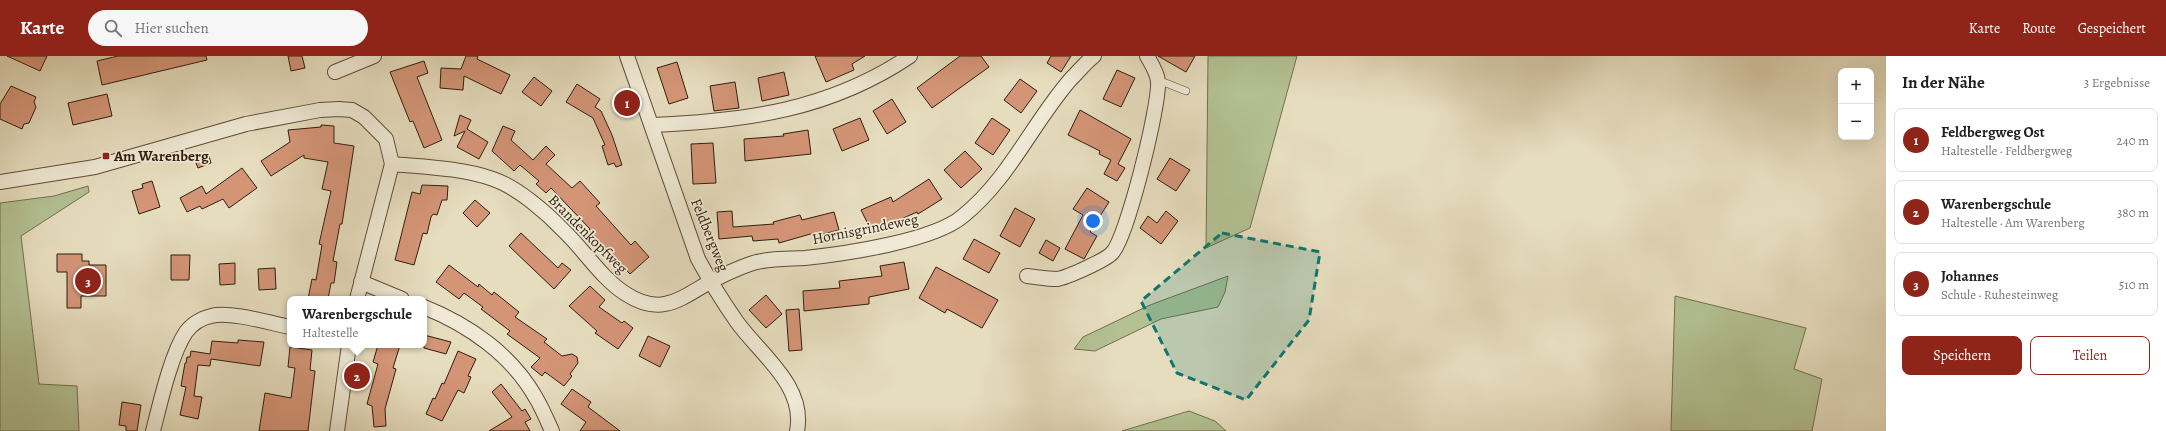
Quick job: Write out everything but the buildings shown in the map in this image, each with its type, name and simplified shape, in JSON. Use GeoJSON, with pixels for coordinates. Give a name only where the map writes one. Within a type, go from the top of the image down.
{"type":"FeatureCollection","features":[{"type":"Feature","properties":{"kind":"street"},"geometry":{"type":"LineString","coordinates":[[335,72],[374,56]]}},
{"type":"Feature","properties":{"kind":"street","name":"Feldbergweg"},"geometry":{"type":"LineString","coordinates":[[627,56],[698,259],[710,282],[737,323],[788,384],[797,405],[797,431]]}},
{"type":"Feature","properties":{"kind":"street"},"geometry":{"type":"LineString","coordinates":[[652,125],[732,120],[775,113],[859,86],[910,56]]}},
{"type":"Feature","properties":{"kind":"street","name":"Hornisgrindeweg"},"geometry":{"type":"LineString","coordinates":[[710,282],[752,263],[823,256],[916,238],[962,218],[988,194],[1000,179],[1053,100],[1094,56]]}},
{"type":"Feature","properties":{"kind":"street"},"geometry":{"type":"LineString","coordinates":[[1027,276],[1059,279],[1100,262],[1111,254],[1118,246],[1127,223],[1155,110],[1158,80],[1147,56]]}},
{"type":"Feature","properties":{"kind":"street"},"geometry":{"type":"LineString","coordinates":[[0,182],[95,167],[246,124],[339,109],[352,110],[364,117],[386,139],[392,164],[357,296]]}},
{"type":"Feature","properties":{"kind":"street","name":"Brandenkopfweg"},"geometry":{"type":"LineString","coordinates":[[392,164],[470,173],[494,179],[513,189],[533,203],[564,230],[613,284],[633,297],[656,304],[667,304],[679,301],[710,282]]}},
{"type":"Feature","properties":{"kind":"street"},"geometry":{"type":"LineString","coordinates":[[361,282],[395,296]]}},
{"type":"Feature","properties":{"kind":"street"},"geometry":{"type":"LineString","coordinates":[[427,308],[463,325],[492,346],[515,369],[536,397],[552,431]]}},
{"type":"Feature","properties":{"kind":"street"},"geometry":{"type":"LineString","coordinates":[[154,431],[162,396],[179,346],[186,332],[198,321],[212,316],[226,315],[287,326]]}},
{"type":"Feature","properties":{"kind":"street"},"geometry":{"type":"LineString","coordinates":[[337,431],[349,348]]}},
{"type":"Feature","properties":{"kind":"lane"},"geometry":{"type":"LineString","coordinates":[[1158,80],[1186,91]]}},
{"type":"Feature","properties":{"kind":"highlighted area"},"geometry":{"type":"Polygon","coordinates":[[[1222,233],[1320,252],[1309,320],[1246,400],[1177,373],[1141,301],[1222,233]]]}},
{"type":"Feature","properties":{"kind":"green space"},"geometry":{"type":"Polygon","coordinates":[[[1208,56],[1297,56],[1250,228],[1206,248],[1208,56]]]}},
{"type":"Feature","properties":{"kind":"green space"},"geometry":{"type":"Polygon","coordinates":[[[88,186],[89,192],[21,236],[39,384],[77,386],[79,431],[0,431],[0,203],[54,196],[88,186]]]}},
{"type":"Feature","properties":{"kind":"green space"},"geometry":{"type":"Polygon","coordinates":[[[1228,276],[1225,292],[1218,307],[1161,319],[1095,351],[1074,349],[1083,337],[1150,305],[1228,276]]]}},
{"type":"Feature","properties":{"kind":"green space"},"geometry":{"type":"Polygon","coordinates":[[[1675,296],[1806,328],[1794,369],[1822,379],[1812,431],[1671,431],[1675,296]]]}},
{"type":"Feature","properties":{"kind":"green space"},"geometry":{"type":"Polygon","coordinates":[[[1189,411],[1215,421],[1226,431],[1122,431],[1189,411]]]}},
{"type":"Feature","properties":{"kind":"place","name":"Feldbergweg Ost"},"geometry":{"type":"Point","coordinates":[627,103]}},
{"type":"Feature","properties":{"kind":"place","name":"Am Warenberg"},"geometry":{"type":"Point","coordinates":[106,156]}},
{"type":"Feature","properties":{"kind":"place","name":"Johannes"},"geometry":{"type":"Point","coordinates":[88,281]}},
{"type":"Feature","properties":{"kind":"place","name":"Warenbergschule"},"geometry":{"type":"Point","coordinates":[357,376]}}]}
